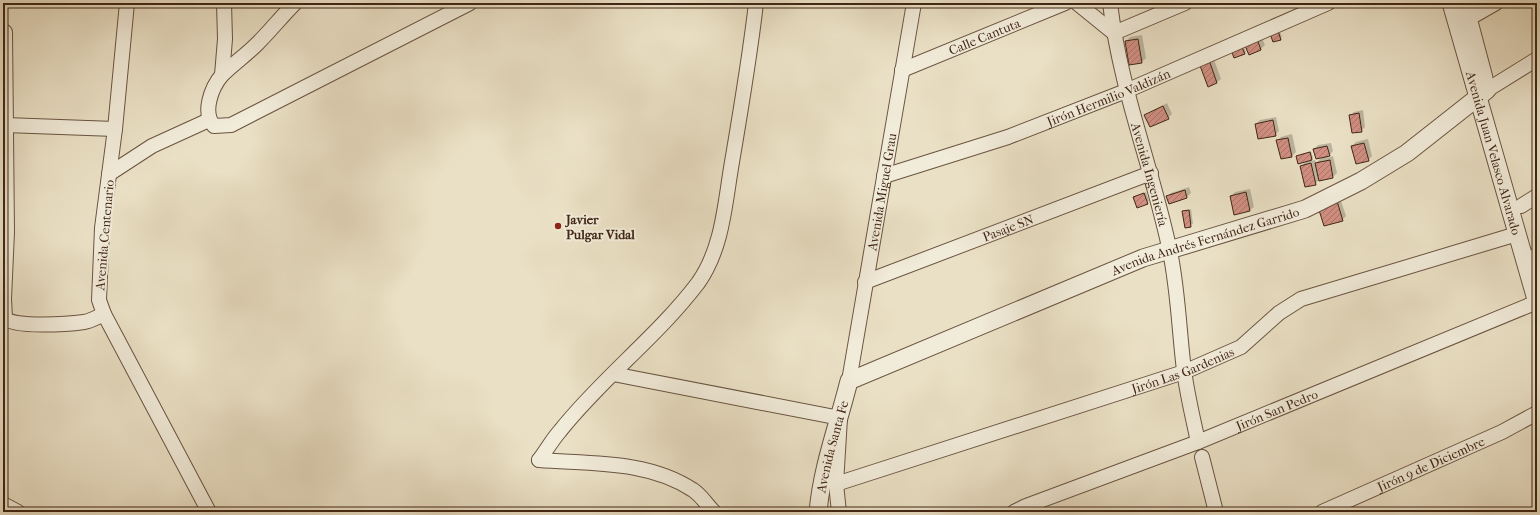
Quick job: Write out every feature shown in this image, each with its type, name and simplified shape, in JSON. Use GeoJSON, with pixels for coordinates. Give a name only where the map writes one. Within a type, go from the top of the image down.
{"type":"FeatureCollection","features":[{"type":"Feature","properties":{"kind":"street","name":"Avenida Centenario"},"geometry":{"type":"LineString","coordinates":[[127,3],[115,129],[102,228],[99,300],[104,314],[209,512]]}},
{"type":"Feature","properties":{"kind":"street"},"geometry":{"type":"LineString","coordinates":[[222,75],[226,39],[224,3]]}},
{"type":"Feature","properties":{"kind":"street"},"geometry":{"type":"LineString","coordinates":[[295,3],[244,57],[222,75],[212,92],[208,114],[209,120],[214,126],[231,125],[470,3]]}},
{"type":"Feature","properties":{"kind":"street"},"geometry":{"type":"LineString","coordinates":[[714,512],[694,490],[665,475],[639,468],[539,460],[560,431],[613,374],[661,327],[698,282],[713,254],[721,225],[738,126],[756,3]]}},
{"type":"Feature","properties":{"kind":"street","name":"Avenida Miguel Grau"},"geometry":{"type":"LineString","coordinates":[[849,381],[914,3]]}},
{"type":"Feature","properties":{"kind":"street","name":"Calle Cantuta"},"geometry":{"type":"LineString","coordinates":[[902,70],[1066,3]]}},
{"type":"Feature","properties":{"kind":"street"},"geometry":{"type":"LineString","coordinates":[[1077,3],[1114,33],[1185,3]]}},
{"type":"Feature","properties":{"kind":"street","name":"Avenida Ingeniería"},"geometry":{"type":"LineString","coordinates":[[1110,3],[1114,33],[1126,91],[1151,173],[1170,248],[1184,372],[1198,442]]}},
{"type":"Feature","properties":{"kind":"street","name":"Jirón Hermilio Valdizán"},"geometry":{"type":"LineString","coordinates":[[884,176],[1008,137],[1126,91],[1328,3]]}},
{"type":"Feature","properties":{"kind":"street","name":"Avenida Juan Velasco Alvarado"},"geometry":{"type":"LineString","coordinates":[[1451,3],[1521,206],[1536,258]]}},
{"type":"Feature","properties":{"kind":"street"},"geometry":{"type":"LineString","coordinates":[[1466,11],[1496,3]]}},
{"type":"Feature","properties":{"kind":"street","name":"Avenida Juan Velasco Alvarado"},"geometry":{"type":"LineString","coordinates":[[1466,11],[1482,93],[1517,234],[1537,302]]}},
{"type":"Feature","properties":{"kind":"street"},"geometry":{"type":"LineString","coordinates":[[5,32],[7,232],[4,298],[5,318],[12,322],[60,324],[86,322],[104,314]]}},
{"type":"Feature","properties":{"kind":"street","name":"Avenida Andrés Fernández Garrido"},"geometry":{"type":"LineString","coordinates":[[849,381],[1143,258],[1170,248],[1305,209],[1361,181],[1407,152],[1482,93],[1537,59]]}},
{"type":"Feature","properties":{"kind":"street"},"geometry":{"type":"LineString","coordinates":[[109,174],[152,146],[209,120]]}},
{"type":"Feature","properties":{"kind":"street"},"geometry":{"type":"LineString","coordinates":[[5,125],[115,129]]}},
{"type":"Feature","properties":{"kind":"street","name":"Pasaje SN"},"geometry":{"type":"LineString","coordinates":[[865,282],[1151,173]]}},
{"type":"Feature","properties":{"kind":"street"},"geometry":{"type":"LineString","coordinates":[[1521,206],[1537,196]]}},
{"type":"Feature","properties":{"kind":"street","name":"Jirón Las Gardenias"},"geometry":{"type":"LineString","coordinates":[[836,484],[1184,372],[1241,347],[1279,313],[1301,299],[1517,234]]}},
{"type":"Feature","properties":{"kind":"street","name":"Jirón San Pedro"},"geometry":{"type":"LineString","coordinates":[[1014,512],[1026,506],[1198,442],[1537,302]]}},
{"type":"Feature","properties":{"kind":"street"},"geometry":{"type":"LineString","coordinates":[[613,374],[840,418],[836,484],[839,512]]}},
{"type":"Feature","properties":{"kind":"street","name":"Avenida Santa Fe"},"geometry":{"type":"LineString","coordinates":[[818,512],[826,461],[840,418],[849,381]]}},
{"type":"Feature","properties":{"kind":"street","name":"Jirón 9 de Diciembre"},"geometry":{"type":"LineString","coordinates":[[1322,512],[1343,508],[1502,432],[1537,413]]}},
{"type":"Feature","properties":{"kind":"street"},"geometry":{"type":"LineString","coordinates":[[1202,457],[1216,512]]}},
{"type":"Feature","properties":{"kind":"street"},"geometry":{"type":"LineString","coordinates":[[3,504],[18,512]]}},
{"type":"Feature","properties":{"kind":"building"},"geometry":{"type":"Polygon","coordinates":[[[1277,28],[1281,40],[1273,42],[1269,31],[1277,28]]]}},
{"type":"Feature","properties":{"kind":"building"},"geometry":{"type":"Polygon","coordinates":[[[1256,36],[1261,50],[1249,55],[1243,41],[1256,36]]]}},
{"type":"Feature","properties":{"kind":"building"},"geometry":{"type":"Polygon","coordinates":[[[1138,39],[1142,63],[1129,65],[1125,41],[1138,39]]]}},
{"type":"Feature","properties":{"kind":"building"},"geometry":{"type":"Polygon","coordinates":[[[1240,43],[1245,54],[1234,58],[1230,47],[1240,43]]]}},
{"type":"Feature","properties":{"kind":"building"},"geometry":{"type":"Polygon","coordinates":[[[1209,60],[1217,83],[1208,87],[1199,63],[1209,60]]]}},
{"type":"Feature","properties":{"kind":"building"},"geometry":{"type":"Polygon","coordinates":[[[1163,106],[1169,119],[1150,127],[1144,115],[1163,106]]]}},
{"type":"Feature","properties":{"kind":"building"},"geometry":{"type":"Polygon","coordinates":[[[1359,113],[1362,132],[1352,133],[1349,115],[1359,113]]]}},
{"type":"Feature","properties":{"kind":"building"},"geometry":{"type":"Polygon","coordinates":[[[1273,120],[1276,136],[1258,139],[1255,124],[1273,120]]]}},
{"type":"Feature","properties":{"kind":"building"},"geometry":{"type":"Polygon","coordinates":[[[1288,138],[1292,157],[1281,159],[1276,140],[1288,138]]]}},
{"type":"Feature","properties":{"kind":"building"},"geometry":{"type":"Polygon","coordinates":[[[1364,143],[1369,161],[1356,164],[1351,146],[1364,143]]]}},
{"type":"Feature","properties":{"kind":"building"},"geometry":{"type":"Polygon","coordinates":[[[1327,146],[1330,156],[1316,159],[1313,149],[1327,146]]]}},
{"type":"Feature","properties":{"kind":"building"},"geometry":{"type":"Polygon","coordinates":[[[1310,152],[1312,160],[1298,164],[1296,156],[1310,152]]]}},
{"type":"Feature","properties":{"kind":"building"},"geometry":{"type":"Polygon","coordinates":[[[1330,160],[1333,178],[1319,181],[1315,163],[1330,160]]]}},
{"type":"Feature","properties":{"kind":"building"},"geometry":{"type":"Polygon","coordinates":[[[1311,163],[1316,185],[1305,187],[1300,166],[1311,163]]]}},
{"type":"Feature","properties":{"kind":"building"},"geometry":{"type":"Polygon","coordinates":[[[1185,190],[1187,198],[1169,204],[1166,196],[1185,190]]]}},
{"type":"Feature","properties":{"kind":"building"},"geometry":{"type":"Polygon","coordinates":[[[1246,192],[1250,211],[1234,215],[1230,196],[1246,192]]]}},
{"type":"Feature","properties":{"kind":"building"},"geometry":{"type":"Polygon","coordinates":[[[1144,193],[1148,204],[1137,208],[1133,197],[1144,193]]]}},
{"type":"Feature","properties":{"kind":"building"},"geometry":{"type":"Polygon","coordinates":[[[1337,201],[1343,221],[1324,226],[1318,207],[1337,201]]]}},
{"type":"Feature","properties":{"kind":"building"},"geometry":{"type":"Polygon","coordinates":[[[1189,210],[1191,227],[1185,228],[1182,211],[1189,210]]]}},
{"type":"Feature","properties":{"kind":"place","name":"Javier Pulgar Vidal"},"geometry":{"type":"Point","coordinates":[558,226]}}]}
